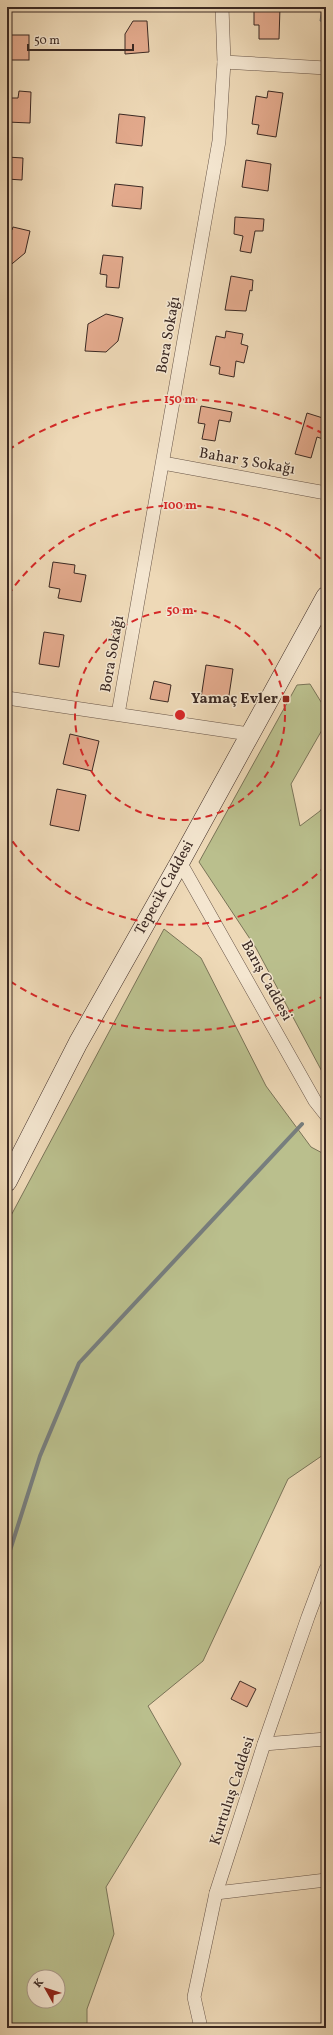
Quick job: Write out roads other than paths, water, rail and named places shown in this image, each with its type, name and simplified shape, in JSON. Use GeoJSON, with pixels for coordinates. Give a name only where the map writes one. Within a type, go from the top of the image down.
{"type":"FeatureCollection","features":[{"type":"Feature","properties":{"kind":"street","name":"Bora Sokağı"},"geometry":{"type":"LineString","coordinates":[[118,714],[219,141],[224,62],[222,7]]}},
{"type":"Feature","properties":{"kind":"street"},"geometry":{"type":"LineString","coordinates":[[224,62],[326,68]]}},
{"type":"Feature","properties":{"kind":"street","name":"Bahar 3 Sokağı"},"geometry":{"type":"LineString","coordinates":[[163,463],[326,493]]}},
{"type":"Feature","properties":{"kind":"street","name":"Tepecik Caddesi"},"geometry":{"type":"LineString","coordinates":[[7,1182],[78,1044],[326,596]]}},
{"type":"Feature","properties":{"kind":"street"},"geometry":{"type":"LineString","coordinates":[[7,698],[250,734]]}},
{"type":"Feature","properties":{"kind":"street","name":"Barış Caddesi"},"geometry":{"type":"LineString","coordinates":[[180,862],[315,1101],[326,1115]]}},
{"type":"Feature","properties":{"kind":"street","name":"Kurtuluş Caddesi"},"geometry":{"type":"LineString","coordinates":[[201,2028],[194,1997],[216,1893],[264,1744],[326,1569]]}},
{"type":"Feature","properties":{"kind":"street"},"geometry":{"type":"LineString","coordinates":[[264,1744],[326,1738]]}},
{"type":"Feature","properties":{"kind":"street"},"geometry":{"type":"LineString","coordinates":[[216,1893],[326,1880]]}},
{"type":"Feature","properties":{"kind":"water"},"geometry":{"type":"Polygon","coordinates":[[[322,7],[326,7],[326,22],[320,21],[322,7]]]}},
{"type":"Feature","properties":{"kind":"waterway"},"geometry":{"type":"LineString","coordinates":[[7,1560],[40,1456],[79,1363],[302,1124]]}},
{"type":"Feature","properties":{"kind":"place","name":"Yamaç Evler"},"geometry":{"type":"Point","coordinates":[286,699]}}]}
